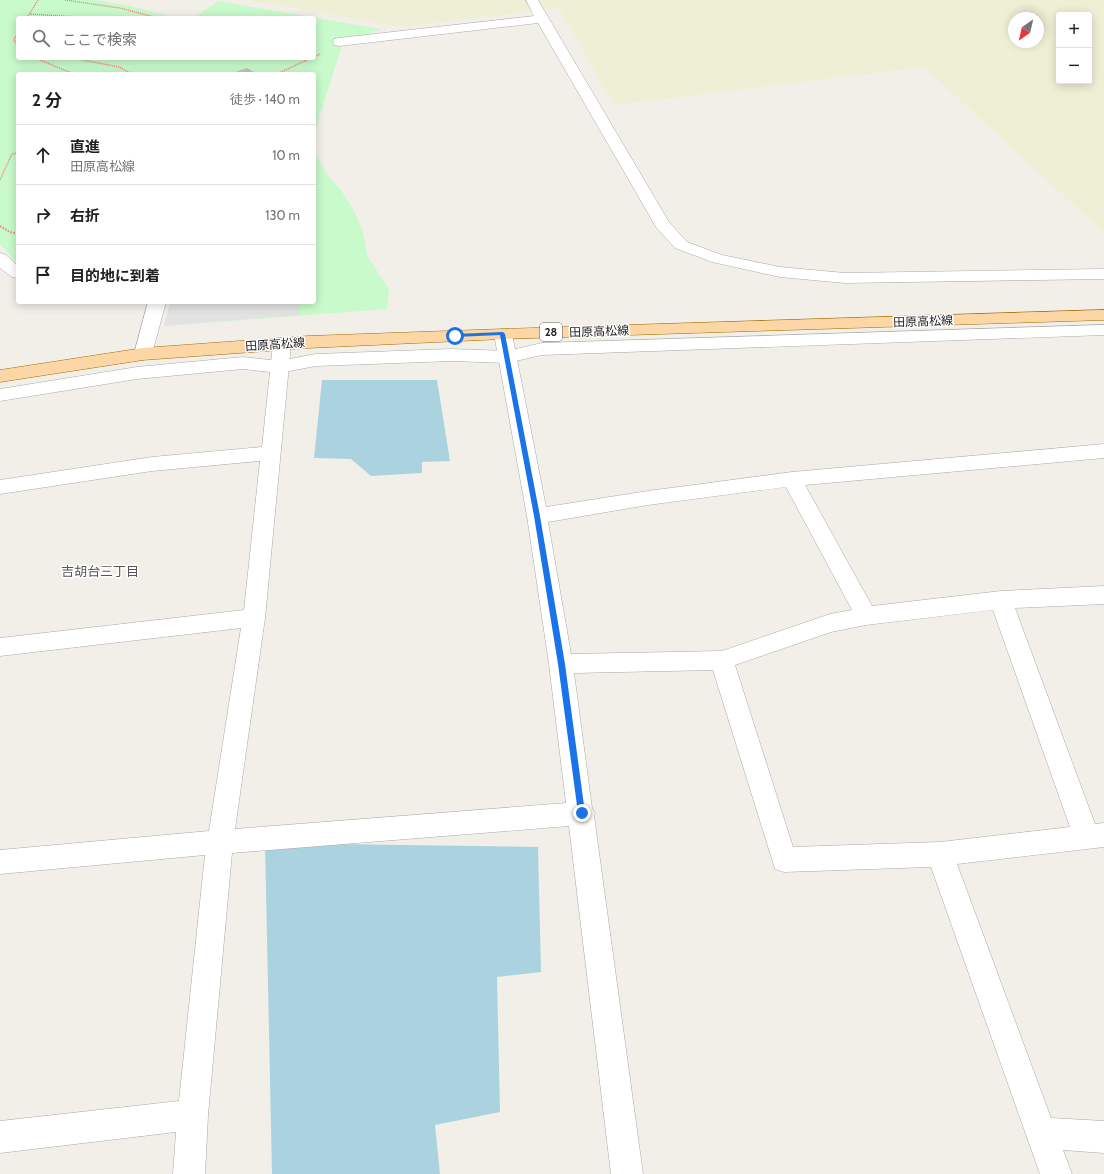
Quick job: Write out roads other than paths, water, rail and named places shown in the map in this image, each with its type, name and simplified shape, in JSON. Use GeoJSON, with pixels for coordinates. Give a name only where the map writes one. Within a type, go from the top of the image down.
{"type":"FeatureCollection","features":[{"type":"Feature","properties":{"kind":"main road","name":"田原高松線"},"geometry":{"type":"LineString","coordinates":[[0,376],[143,354],[280,355],[503,334],[1104,315]]}},
{"type":"Feature","properties":{"kind":"street"},"geometry":{"type":"LineString","coordinates":[[532,0],[662,224],[681,245],[718,259],[780,272],[845,278],[1104,274]]}},
{"type":"Feature","properties":{"kind":"street"},"geometry":{"type":"LineString","coordinates":[[339,42],[542,19]]}},
{"type":"Feature","properties":{"kind":"street"},"geometry":{"type":"LineString","coordinates":[[0,258],[9,268],[16,272]]}},
{"type":"Feature","properties":{"kind":"street"},"geometry":{"type":"LineString","coordinates":[[143,354],[156,304]]}},
{"type":"Feature","properties":{"kind":"street"},"geometry":{"type":"LineString","coordinates":[[0,395],[137,372],[243,363],[280,355],[316,360],[452,355],[507,358],[542,349],[1104,330]]}},
{"type":"Feature","properties":{"kind":"street"},"geometry":{"type":"LineString","coordinates":[[503,334],[537,516],[561,664],[582,813],[627,1174]]}},
{"type":"Feature","properties":{"kind":"street"},"geometry":{"type":"LineString","coordinates":[[190,1174],[193,1115],[220,842],[254,618],[280,355]]}},
{"type":"Feature","properties":{"kind":"street"},"geometry":{"type":"LineString","coordinates":[[537,516],[648,498],[792,479],[1104,451]]}},
{"type":"Feature","properties":{"kind":"street"},"geometry":{"type":"LineString","coordinates":[[0,486],[152,464],[271,453]]}},
{"type":"Feature","properties":{"kind":"street"},"geometry":{"type":"LineString","coordinates":[[792,479],[866,616]]}},
{"type":"Feature","properties":{"kind":"street"},"geometry":{"type":"LineString","coordinates":[[561,664],[722,660],[830,623],[866,616],[1001,600],[1104,595]]}},
{"type":"Feature","properties":{"kind":"street"},"geometry":{"type":"LineString","coordinates":[[722,660],[784,860],[940,854],[1095,835],[1001,600]]}},
{"type":"Feature","properties":{"kind":"street"},"geometry":{"type":"LineString","coordinates":[[0,647],[254,618]]}},
{"type":"Feature","properties":{"kind":"street"},"geometry":{"type":"LineString","coordinates":[[0,862],[220,842],[582,813]]}},
{"type":"Feature","properties":{"kind":"street"},"geometry":{"type":"LineString","coordinates":[[940,854],[1056,1174]]}},
{"type":"Feature","properties":{"kind":"street"},"geometry":{"type":"LineString","coordinates":[[0,1137],[193,1115]]}},
{"type":"Feature","properties":{"kind":"street"},"geometry":{"type":"LineString","coordinates":[[1041,1133],[1104,1137]]}},
{"type":"Feature","properties":{"kind":"water"},"geometry":{"type":"Polygon","coordinates":[[[322,380],[437,380],[450,461],[422,462],[422,473],[371,476],[351,459],[314,458],[322,380]]]}},
{"type":"Feature","properties":{"kind":"water"},"geometry":{"type":"Polygon","coordinates":[[[265,843],[538,847],[541,972],[497,977],[500,1112],[435,1125],[440,1174],[272,1174],[265,843]]]}},
{"type":"Feature","properties":{"kind":"district","name":"吉胡台三丁目"},"geometry":{"type":"Point","coordinates":[100,571]}}]}
